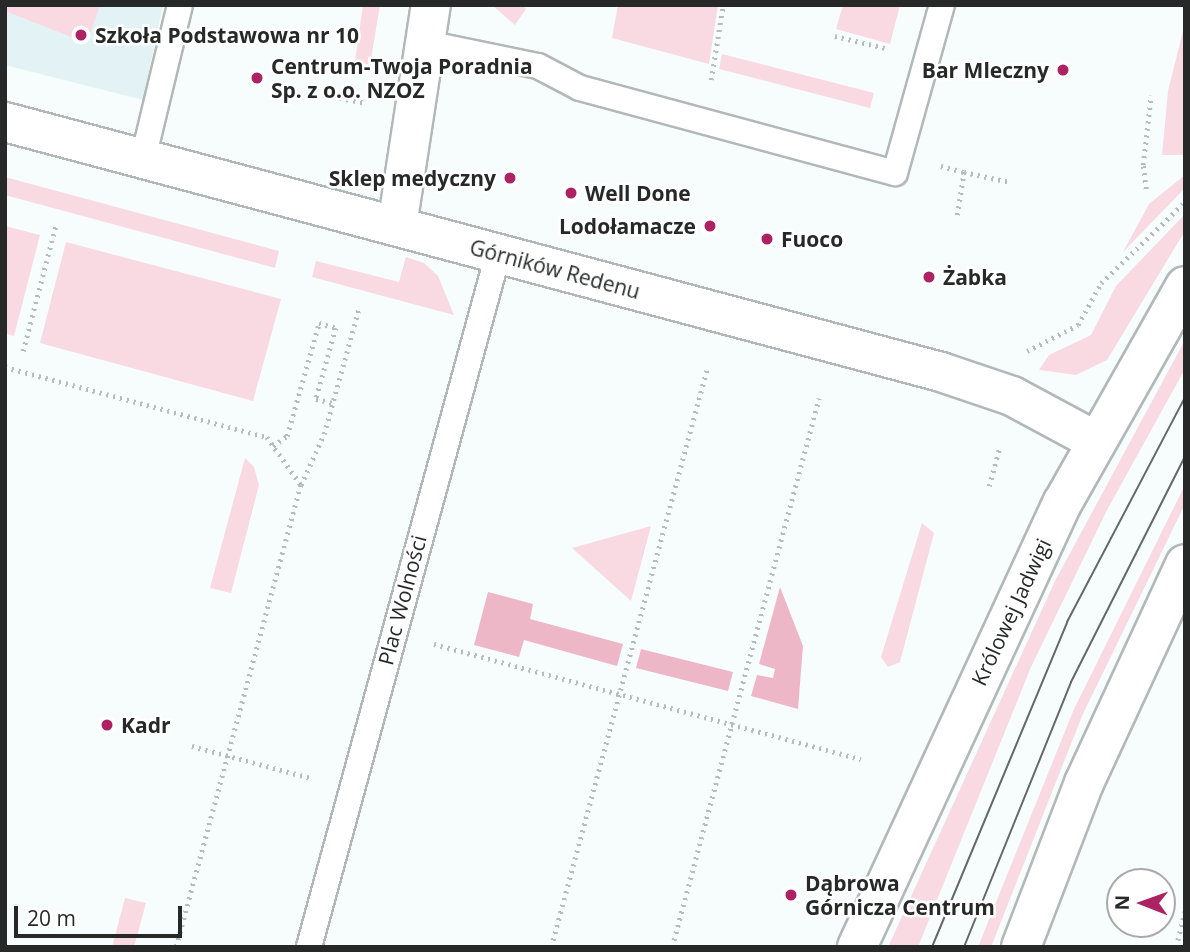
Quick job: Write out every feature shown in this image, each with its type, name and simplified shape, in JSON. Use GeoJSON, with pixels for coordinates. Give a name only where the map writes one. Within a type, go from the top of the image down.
{"type":"FeatureCollection","features":[{"type":"Feature","properties":{"kind":"street"},"geometry":{"type":"LineString","coordinates":[[397,226],[431,5]]}},
{"type":"Feature","properties":{"kind":"street","name":"Górników Redenu"},"geometry":{"type":"LineString","coordinates":[[5,122],[941,372],[1012,396],[1096,441]]}},
{"type":"Feature","properties":{"kind":"street","name":"Królowej Jadwigi"},"geometry":{"type":"LineString","coordinates":[[857,947],[1024,583],[1096,441],[1185,286]]}},
{"type":"Feature","properties":{"kind":"street"},"geometry":{"type":"LineString","coordinates":[[1021,947],[1084,783],[1185,564]]}},
{"type":"Feature","properties":{"kind":"lane"},"geometry":{"type":"LineString","coordinates":[[144,159],[180,5]]}},
{"type":"Feature","properties":{"kind":"lane"},"geometry":{"type":"LineString","coordinates":[[426,43],[538,66],[580,88],[895,173],[943,5]]}},
{"type":"Feature","properties":{"kind":"lane","name":"Plac Wolności"},"geometry":{"type":"LineString","coordinates":[[309,947],[498,254]]}},
{"type":"Feature","properties":{"kind":"path"},"geometry":{"type":"LineString","coordinates":[[705,121],[723,5]]}},
{"type":"Feature","properties":{"kind":"path"},"geometry":{"type":"LineString","coordinates":[[835,36],[928,59]]}},
{"type":"Feature","properties":{"kind":"path"},"geometry":{"type":"LineString","coordinates":[[1146,189],[1143,165],[1150,95]]}},
{"type":"Feature","properties":{"kind":"path"},"geometry":{"type":"LineString","coordinates":[[957,215],[964,172],[1010,181]]}},
{"type":"Feature","properties":{"kind":"path"},"geometry":{"type":"LineString","coordinates":[[1023,355],[1038,342],[1078,325],[1094,291],[1185,201]]}},
{"type":"Feature","properties":{"kind":"path"},"geometry":{"type":"LineString","coordinates":[[23,351],[56,225]]}},
{"type":"Feature","properties":{"kind":"path"},"geometry":{"type":"LineString","coordinates":[[176,947],[301,485],[333,403],[359,308]]}},
{"type":"Feature","properties":{"kind":"path"},"geometry":{"type":"LineString","coordinates":[[273,446],[286,436],[319,323],[336,328],[316,399],[333,403]]}},
{"type":"Feature","properties":{"kind":"path"},"geometry":{"type":"LineString","coordinates":[[5,367],[267,437],[301,485]]}},
{"type":"Feature","properties":{"kind":"path"},"geometry":{"type":"LineString","coordinates":[[551,947],[706,369]]}},
{"type":"Feature","properties":{"kind":"path"},"geometry":{"type":"LineString","coordinates":[[672,947],[819,398]]}},
{"type":"Feature","properties":{"kind":"path"},"geometry":{"type":"LineString","coordinates":[[989,486],[1000,446]]}},
{"type":"Feature","properties":{"kind":"path"},"geometry":{"type":"LineString","coordinates":[[420,640],[861,759]]}},
{"type":"Feature","properties":{"kind":"path"},"geometry":{"type":"LineString","coordinates":[[192,746],[296,774]]}},
{"type":"Feature","properties":{"kind":"path"},"geometry":{"type":"LineString","coordinates":[[1176,947],[1185,911]]}},
{"type":"Feature","properties":{"kind":"shaded area","name":"Szkoła Podstawowa nr 10"},"geometry":{"type":"Polygon","coordinates":[[[5,5],[163,5],[143,100],[5,65],[5,5]]]}},
{"type":"Feature","properties":{"kind":"shaded area"},"geometry":{"type":"Polygon","coordinates":[[[5,5],[100,5],[87,43],[5,11],[5,5]]]}},
{"type":"Feature","properties":{"kind":"shaded area"},"geometry":{"type":"Polygon","coordinates":[[[363,5],[380,5],[370,65],[355,61],[363,5]]]}},
{"type":"Feature","properties":{"kind":"shaded area"},"geometry":{"type":"Polygon","coordinates":[[[492,5],[522,5],[526,9],[515,25],[492,5]]]}},
{"type":"Feature","properties":{"kind":"shaded area"},"geometry":{"type":"Polygon","coordinates":[[[618,5],[718,5],[709,64],[612,38],[618,5]]]}},
{"type":"Feature","properties":{"kind":"shaded area"},"geometry":{"type":"Polygon","coordinates":[[[843,5],[900,5],[890,44],[836,29],[843,5]]]}},
{"type":"Feature","properties":{"kind":"shaded area"},"geometry":{"type":"Polygon","coordinates":[[[1185,23],[1185,155],[1162,155],[1168,91],[1185,23]]]}},
{"type":"Feature","properties":{"kind":"shaded area"},"geometry":{"type":"Polygon","coordinates":[[[722,54],[874,93],[870,108],[719,69],[722,54]]]}},
{"type":"Feature","properties":{"kind":"shaded area"},"geometry":{"type":"Polygon","coordinates":[[[1185,175],[1185,188],[1123,252],[1149,204],[1185,175]]]}},
{"type":"Feature","properties":{"kind":"shaded area"},"geometry":{"type":"Polygon","coordinates":[[[5,177],[279,251],[275,268],[5,195],[5,177]]]}},
{"type":"Feature","properties":{"kind":"shaded area"},"geometry":{"type":"Polygon","coordinates":[[[1185,214],[1185,231],[1107,360],[1076,375],[1039,370],[1049,355],[1091,335],[1116,286],[1185,214]]]}},
{"type":"Feature","properties":{"kind":"shaded area"},"geometry":{"type":"Polygon","coordinates":[[[5,226],[40,235],[14,336],[5,333],[5,226]]]}},
{"type":"Feature","properties":{"kind":"shaded area"},"geometry":{"type":"Polygon","coordinates":[[[66,242],[281,299],[253,401],[40,343],[66,242]]]}},
{"type":"Feature","properties":{"kind":"shaded area"},"geometry":{"type":"Polygon","coordinates":[[[406,257],[424,263],[438,276],[454,315],[312,277],[316,261],[399,282],[406,257]]]}},
{"type":"Feature","properties":{"kind":"shaded area"},"geometry":{"type":"Polygon","coordinates":[[[1185,340],[1185,369],[1107,510],[1031,667],[918,947],[888,947],[1055,581],[1185,340]]]}},
{"type":"Feature","properties":{"kind":"shaded area"},"geometry":{"type":"Polygon","coordinates":[[[245,458],[254,467],[259,485],[231,593],[210,588],[245,458]]]}},
{"type":"Feature","properties":{"kind":"shaded area"},"geometry":{"type":"Polygon","coordinates":[[[1185,485],[1185,504],[1082,716],[991,947],[978,947],[1074,709],[1185,485]]]}},
{"type":"Feature","properties":{"kind":"shaded area"},"geometry":{"type":"Polygon","coordinates":[[[922,523],[934,533],[900,662],[888,667],[881,657],[922,523]]]}},
{"type":"Feature","properties":{"kind":"shaded area"},"geometry":{"type":"Polygon","coordinates":[[[651,526],[631,601],[572,548],[651,526]]]}},
{"type":"Feature","properties":{"kind":"shaded area"},"geometry":{"type":"Polygon","coordinates":[[[780,587],[803,646],[798,709],[751,696],[757,675],[773,678],[775,669],[759,664],[780,587]]]}},
{"type":"Feature","properties":{"kind":"shaded area"},"geometry":{"type":"Polygon","coordinates":[[[488,592],[533,604],[530,619],[623,644],[617,666],[524,640],[519,657],[474,645],[488,592]]]}},
{"type":"Feature","properties":{"kind":"shaded area"},"geometry":{"type":"Polygon","coordinates":[[[641,649],[733,672],[728,691],[636,668],[641,649]]]}},
{"type":"Feature","properties":{"kind":"shaded area"},"geometry":{"type":"Polygon","coordinates":[[[125,898],[146,903],[134,947],[112,947],[125,898]]]}},
{"type":"Feature","properties":{"kind":"tram line"},"geometry":{"type":"LineString","coordinates":[[932,947],[1067,622],[1185,397]]}},
{"type":"Feature","properties":{"kind":"tram line"},"geometry":{"type":"LineString","coordinates":[[964,947],[1071,682],[1185,456]]}},
{"type":"Feature","properties":{"kind":"place","name":"Szkoła Podstawowa nr 10"},"geometry":{"type":"Point","coordinates":[81,35]}},
{"type":"Feature","properties":{"kind":"place","name":"Bar Mleczny"},"geometry":{"type":"Point","coordinates":[1063,70]}},
{"type":"Feature","properties":{"kind":"place","name":"Centrum-Twoja Poradnia Sp. z o.o. NZOZ"},"geometry":{"type":"Point","coordinates":[257,78]}},
{"type":"Feature","properties":{"kind":"place","name":"Sklep medyczny"},"geometry":{"type":"Point","coordinates":[510,178]}},
{"type":"Feature","properties":{"kind":"place","name":"Well Done"},"geometry":{"type":"Point","coordinates":[571,193]}},
{"type":"Feature","properties":{"kind":"place","name":"Lodołamacze"},"geometry":{"type":"Point","coordinates":[710,226]}},
{"type":"Feature","properties":{"kind":"place","name":"Fuoco"},"geometry":{"type":"Point","coordinates":[767,239]}},
{"type":"Feature","properties":{"kind":"place","name":"Żabka"},"geometry":{"type":"Point","coordinates":[929,277]}},
{"type":"Feature","properties":{"kind":"place","name":"Kadr"},"geometry":{"type":"Point","coordinates":[107,725]}},
{"type":"Feature","properties":{"kind":"place","name":"Dąbrowa Górnicza Centrum"},"geometry":{"type":"Point","coordinates":[791,895]}}]}
